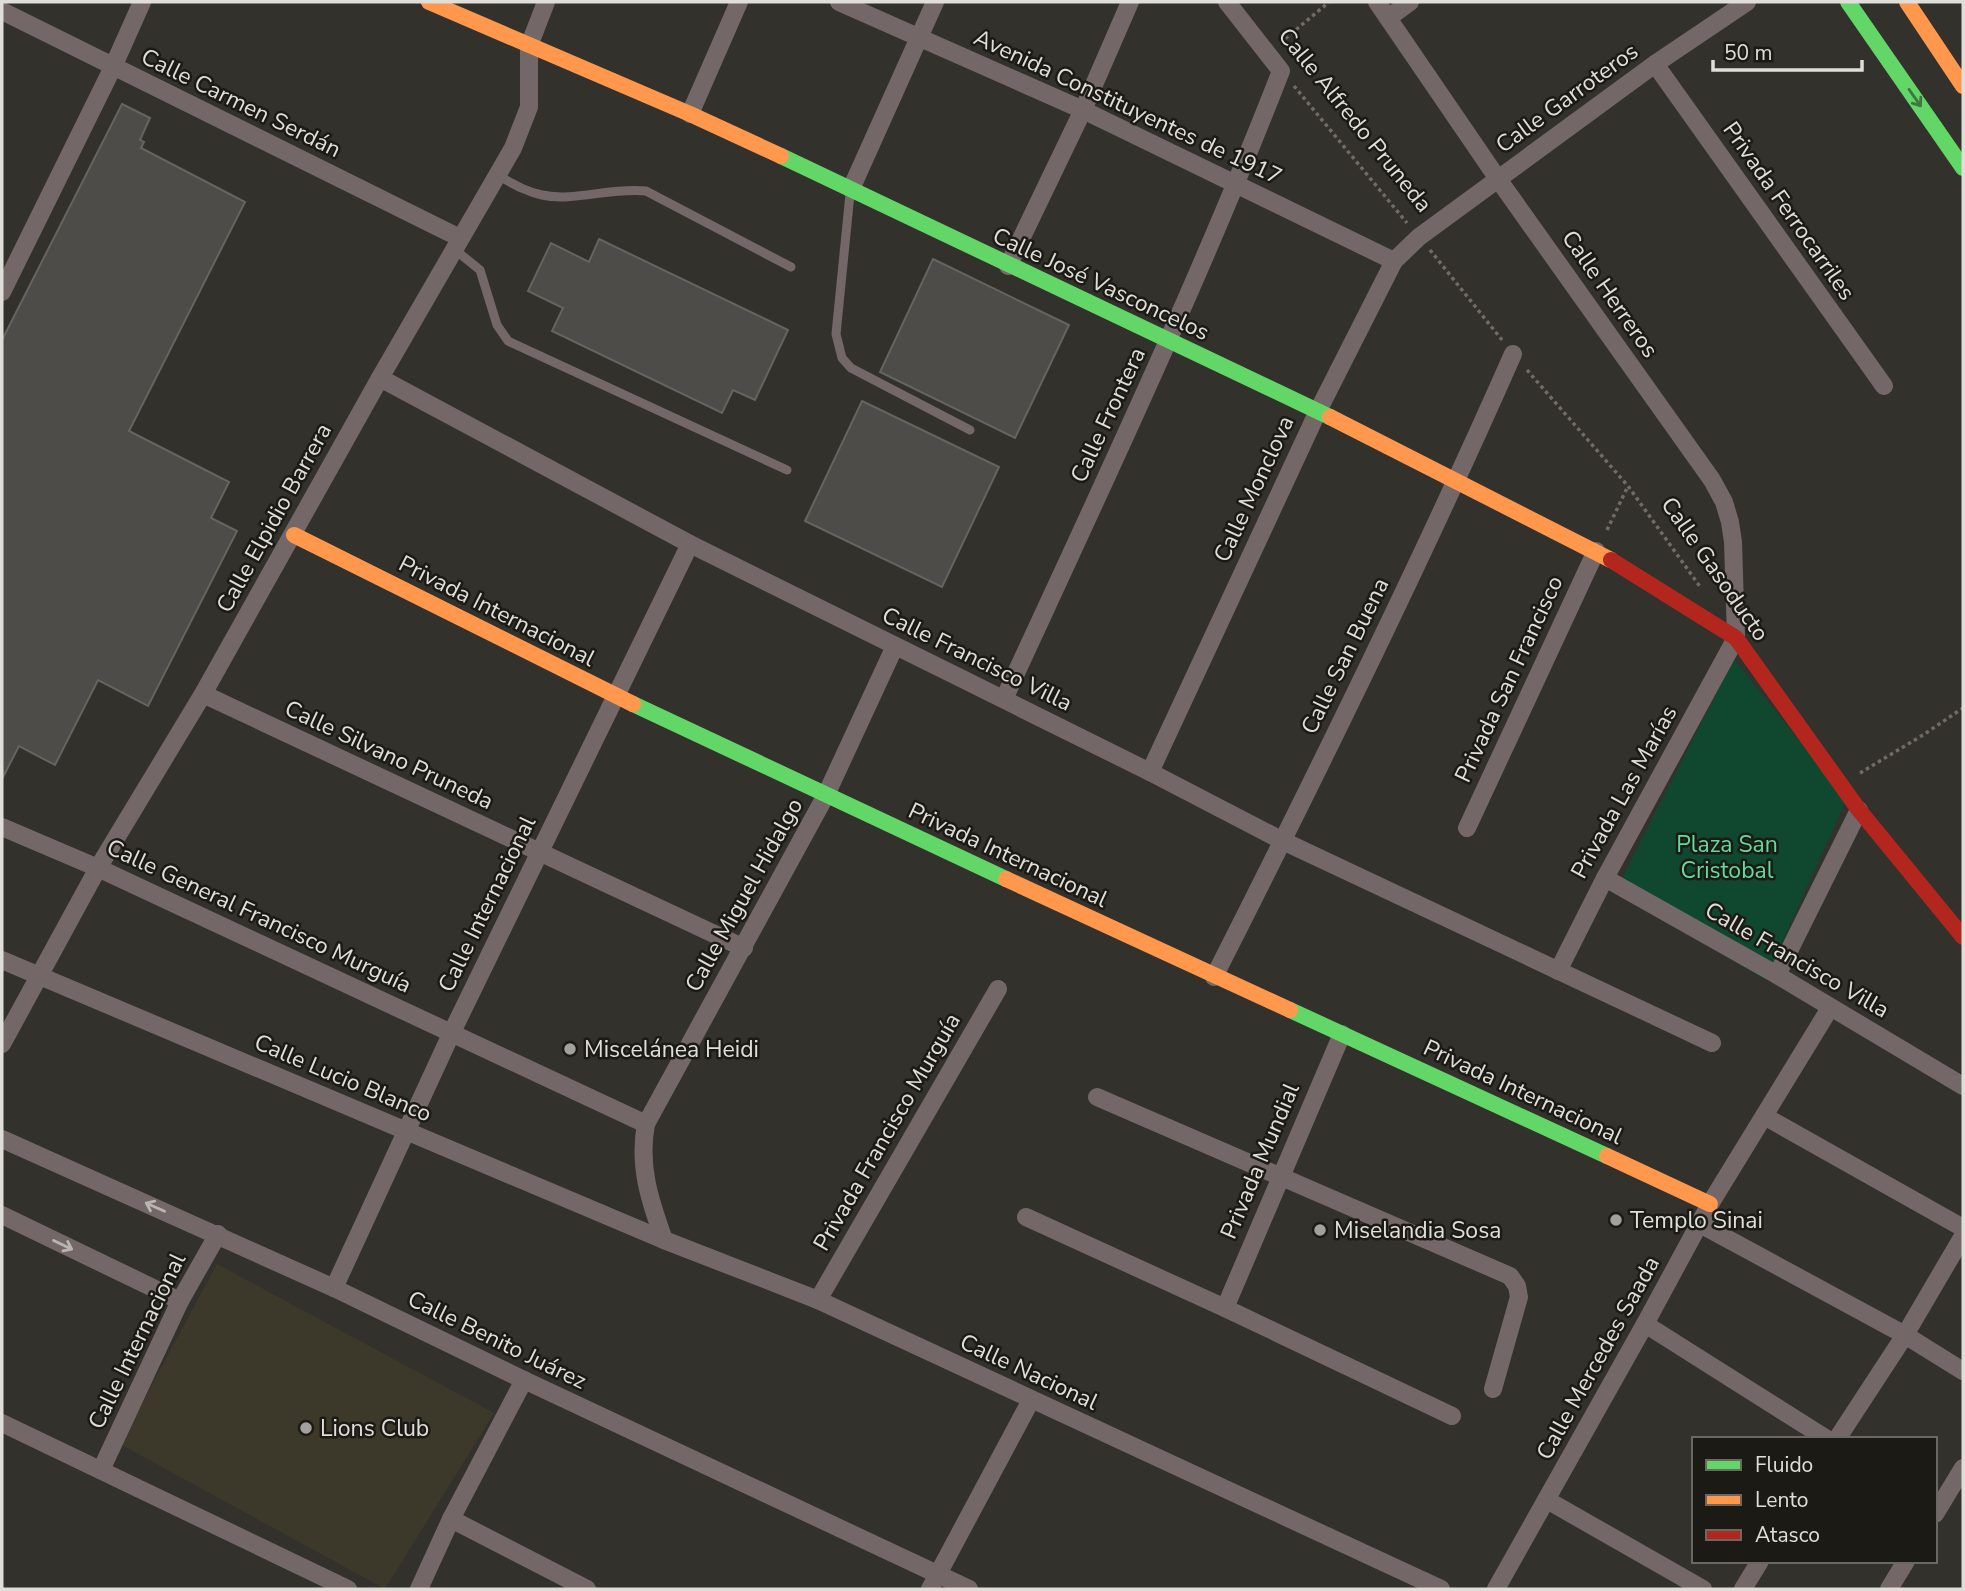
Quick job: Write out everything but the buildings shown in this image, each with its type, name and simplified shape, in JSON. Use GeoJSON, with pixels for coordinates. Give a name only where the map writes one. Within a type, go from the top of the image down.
{"type":"FeatureCollection","features":[{"type":"Feature","properties":{"kind":"street"},"geometry":{"type":"LineString","coordinates":[[2,292],[113,67],[142,2]]}},
{"type":"Feature","properties":{"kind":"street","name":"Calle José Vasconcelos"},"geometry":{"type":"LineString","coordinates":[[429,2],[690,114],[1318,411],[1597,551],[1736,638]]}},
{"type":"Feature","properties":{"kind":"street","name":"Calle Elpidio Barrera"},"geometry":{"type":"LineString","coordinates":[[2,1044],[98,868],[203,694],[513,148],[527,116],[530,95],[529,46],[546,2]]}},
{"type":"Feature","properties":{"kind":"street"},"geometry":{"type":"LineString","coordinates":[[690,114],[739,2]]}},
{"type":"Feature","properties":{"kind":"street","name":"Avenida Constituyentes de 1917"},"geometry":{"type":"LineString","coordinates":[[839,2],[1083,110],[1394,261]]}},
{"type":"Feature","properties":{"kind":"street"},"geometry":{"type":"LineString","coordinates":[[851,189],[935,2]]}},
{"type":"Feature","properties":{"kind":"street"},"geometry":{"type":"LineString","coordinates":[[1008,266],[1083,110],[1129,2]]}},
{"type":"Feature","properties":{"kind":"street","name":"Calle Alfredo Pruneda"},"geometry":{"type":"LineString","coordinates":[[1227,2],[1281,71]]}},
{"type":"Feature","properties":{"kind":"street","name":"Calle Herreros"},"geometry":{"type":"LineString","coordinates":[[1377,2],[1498,179],[1712,480],[1724,502],[1730,522],[1736,638]]}},
{"type":"Feature","properties":{"kind":"street"},"geometry":{"type":"LineString","coordinates":[[1388,18],[1410,2]]}},
{"type":"Feature","properties":{"kind":"street","name":"Calle Garroteros"},"geometry":{"type":"LineString","coordinates":[[1419,237],[1656,64],[1747,2]]}},
{"type":"Feature","properties":{"kind":"street"},"geometry":{"type":"LineString","coordinates":[[1848,2],[1963,168]]}},
{"type":"Feature","properties":{"kind":"street"},"geometry":{"type":"LineString","coordinates":[[1907,2],[1963,86]]}},
{"type":"Feature","properties":{"kind":"street","name":"Calle Carmen Serdán"},"geometry":{"type":"LineString","coordinates":[[2,11],[457,244]]}},
{"type":"Feature","properties":{"kind":"street","name":"Privada Ferrocarriles"},"geometry":{"type":"LineString","coordinates":[[1656,64],[1884,386]]}},
{"type":"Feature","properties":{"kind":"street","name":"Calle Frontera"},"geometry":{"type":"LineString","coordinates":[[1004,699],[1168,342],[1237,183],[1281,71]]}},
{"type":"Feature","properties":{"kind":"street","name":"Calle Monclova"},"geometry":{"type":"LineString","coordinates":[[1150,772],[1318,411],[1394,261],[1419,237]]}},
{"type":"Feature","properties":{"kind":"street","name":"Calle San Buena"},"geometry":{"type":"LineString","coordinates":[[1214,977],[1457,482],[1513,354]]}},
{"type":"Feature","properties":{"kind":"street","name":"Calle Francisco Villa"},"geometry":{"type":"LineString","coordinates":[[380,378],[690,544],[1150,772],[1283,841],[1712,1043]]}},
{"type":"Feature","properties":{"kind":"street","name":"Privada Internacional"},"geometry":{"type":"LineString","coordinates":[[294,534],[615,695],[826,795],[1214,977],[1710,1204]]}},
{"type":"Feature","properties":{"kind":"street","name":"Calle Internacional"},"geometry":{"type":"LineString","coordinates":[[334,1288],[452,1032],[690,544]]}},
{"type":"Feature","properties":{"kind":"street","name":"Privada San Francisco"},"geometry":{"type":"LineString","coordinates":[[1467,828],[1597,551]]}},
{"type":"Feature","properties":{"kind":"street","name":"Calle Gasoducto"},"geometry":{"type":"LineString","coordinates":[[1736,638],[1859,810],[1963,937]]}},
{"type":"Feature","properties":{"kind":"street","name":"Privada Las Marías"},"geometry":{"type":"LineString","coordinates":[[1558,971],[1605,878],[1736,638]]}},
{"type":"Feature","properties":{"kind":"street","name":"Calle Miguel Hidalgo"},"geometry":{"type":"LineString","coordinates":[[664,1240],[649,1200],[643,1166],[646,1124],[826,795],[895,646]]}},
{"type":"Feature","properties":{"kind":"street","name":"Calle Silvano Pruneda"},"geometry":{"type":"LineString","coordinates":[[203,694],[744,948]]}},
{"type":"Feature","properties":{"kind":"street"},"geometry":{"type":"LineString","coordinates":[[1777,975],[1859,810]]}},
{"type":"Feature","properties":{"kind":"street","name":"Calle General Francisco Murguía"},"geometry":{"type":"LineString","coordinates":[[2,827],[98,868],[646,1124]]}},
{"type":"Feature","properties":{"kind":"street","name":"Calle Francisco Villa"},"geometry":{"type":"LineString","coordinates":[[1605,878],[1777,975],[1963,1086]]}},
{"type":"Feature","properties":{"kind":"street","name":"Calle Lucio Blanco"},"geometry":{"type":"LineString","coordinates":[[2,960],[664,1240]]}},
{"type":"Feature","properties":{"kind":"street","name":"Privada Francisco Murguía"},"geometry":{"type":"LineString","coordinates":[[818,1300],[998,989]]}},
{"type":"Feature","properties":{"kind":"street","name":"Calle Mercedes Saada"},"geometry":{"type":"LineString","coordinates":[[1496,1589],[1710,1204],[1830,1008]]}},
{"type":"Feature","properties":{"kind":"street","name":"Privada Mundial"},"geometry":{"type":"LineString","coordinates":[[1225,1308],[1279,1176],[1342,1034]]}},
{"type":"Feature","properties":{"kind":"street"},"geometry":{"type":"LineString","coordinates":[[1097,1097],[1510,1276],[1515,1280],[1518,1297],[1493,1389]]}},
{"type":"Feature","properties":{"kind":"street"},"geometry":{"type":"LineString","coordinates":[[1764,1116],[1963,1228]]}},
{"type":"Feature","properties":{"kind":"street","name":"Calle Benito Juárez"},"geometry":{"type":"LineString","coordinates":[[2,1139],[334,1288],[935,1582],[969,1589]]}},
{"type":"Feature","properties":{"kind":"street"},"geometry":{"type":"LineString","coordinates":[[2,1216],[180,1301]]}},
{"type":"Feature","properties":{"kind":"street"},"geometry":{"type":"LineString","coordinates":[[1026,1217],[1452,1416]]}},
{"type":"Feature","properties":{"kind":"street"},"geometry":{"type":"LineString","coordinates":[[1700,1224],[1905,1335],[1963,1371]]}},
{"type":"Feature","properties":{"kind":"street","name":"Calle Internacional"},"geometry":{"type":"LineString","coordinates":[[101,1470],[180,1301],[218,1234]]}},
{"type":"Feature","properties":{"kind":"street"},"geometry":{"type":"LineString","coordinates":[[1838,1437],[1905,1335],[1963,1236]]}},
{"type":"Feature","properties":{"kind":"street","name":"Calle Nacional"},"geometry":{"type":"LineString","coordinates":[[664,1240],[818,1300],[1406,1581],[1441,1589]]}},
{"type":"Feature","properties":{"kind":"street"},"geometry":{"type":"LineString","coordinates":[[1645,1324],[1825,1437]]}},
{"type":"Feature","properties":{"kind":"street"},"geometry":{"type":"LineString","coordinates":[[419,1589],[451,1519],[524,1380]]}},
{"type":"Feature","properties":{"kind":"street"},"geometry":{"type":"LineString","coordinates":[[935,1582],[1031,1400]]}},
{"type":"Feature","properties":{"kind":"street"},"geometry":{"type":"LineString","coordinates":[[2,1423],[348,1589]]}},
{"type":"Feature","properties":{"kind":"street"},"geometry":{"type":"LineString","coordinates":[[1937,1511],[1963,1468]]}},
{"type":"Feature","properties":{"kind":"street"},"geometry":{"type":"LineString","coordinates":[[1546,1500],[1703,1589]]}},
{"type":"Feature","properties":{"kind":"street"},"geometry":{"type":"LineString","coordinates":[[451,1519],[587,1589]]}},
{"type":"Feature","properties":{"kind":"street"},"geometry":{"type":"LineString","coordinates":[[1743,1589],[1759,1563]]}},
{"type":"Feature","properties":{"kind":"street"},"geometry":{"type":"LineString","coordinates":[[1890,1589],[1905,1563]]}},
{"type":"Feature","properties":{"kind":"lane"},"geometry":{"type":"LineString","coordinates":[[497,175],[544,196],[619,190],[646,191],[791,267]]}},
{"type":"Feature","properties":{"kind":"lane"},"geometry":{"type":"LineString","coordinates":[[851,189],[836,334],[842,358],[851,368],[970,429]]}},
{"type":"Feature","properties":{"kind":"lane"},"geometry":{"type":"LineString","coordinates":[[457,244],[480,270],[500,332],[508,341],[787,470]]}},
{"type":"Feature","properties":{"kind":"path"},"geometry":{"type":"LineString","coordinates":[[1268,53],[1329,2]]}},
{"type":"Feature","properties":{"kind":"path","name":"Calle Alfredo Pruneda"},"geometry":{"type":"LineString","coordinates":[[1281,71],[1419,237]]}},
{"type":"Feature","properties":{"kind":"path","name":"Calle Gasoducto"},"geometry":{"type":"LineString","coordinates":[[1419,237],[1513,354],[1628,486],[1705,595]]}},
{"type":"Feature","properties":{"kind":"path"},"geometry":{"type":"LineString","coordinates":[[1597,551],[1628,486]]}},
{"type":"Feature","properties":{"kind":"path"},"geometry":{"type":"LineString","coordinates":[[1841,786],[1963,708]]}},
{"type":"Feature","properties":{"kind":"shaded area","name":"Lions Club"},"geometry":{"type":"Polygon","coordinates":[[[217,1264],[494,1413],[385,1589],[120,1444],[217,1264]]]}},
{"type":"Feature","properties":{"kind":"green space","name":"Plaza San Cristobal"},"geometry":{"type":"Polygon","coordinates":[[[1734,659],[1846,800],[1765,980],[1616,889],[1734,659]]]}},
{"type":"Feature","properties":{"kind":"traffic: fast"},"geometry":{"type":"LineString","coordinates":[[1848,2],[1963,168]]}},
{"type":"Feature","properties":{"kind":"traffic: fast"},"geometry":{"type":"LineString","coordinates":[[781,156],[1330,417]]}},
{"type":"Feature","properties":{"kind":"traffic: fast"},"geometry":{"type":"LineString","coordinates":[[633,704],[1006,879]]}},
{"type":"Feature","properties":{"kind":"traffic: fast"},"geometry":{"type":"LineString","coordinates":[[1290,1010],[1607,1156]]}},
{"type":"Feature","properties":{"kind":"traffic: slow"},"geometry":{"type":"LineString","coordinates":[[429,2],[781,156]]}},
{"type":"Feature","properties":{"kind":"traffic: slow"},"geometry":{"type":"LineString","coordinates":[[1907,2],[1963,86]]}},
{"type":"Feature","properties":{"kind":"traffic: slow"},"geometry":{"type":"LineString","coordinates":[[1330,417],[1611,560]]}},
{"type":"Feature","properties":{"kind":"traffic: slow"},"geometry":{"type":"LineString","coordinates":[[294,535],[633,704]]}},
{"type":"Feature","properties":{"kind":"traffic: slow"},"geometry":{"type":"LineString","coordinates":[[1006,879],[1290,1010]]}},
{"type":"Feature","properties":{"kind":"traffic: slow"},"geometry":{"type":"LineString","coordinates":[[1607,1156],[1710,1204]]}},
{"type":"Feature","properties":{"kind":"traffic: jam"},"geometry":{"type":"LineString","coordinates":[[1611,560],[1736,638],[1859,810],[1963,937]]}},
{"type":"Feature","properties":{"kind":"place","name":"Miscelánea Heidi"},"geometry":{"type":"Point","coordinates":[570,1049]}},
{"type":"Feature","properties":{"kind":"place","name":"Templo Sinai"},"geometry":{"type":"Point","coordinates":[1616,1220]}},
{"type":"Feature","properties":{"kind":"place","name":"Miselandia Sosa"},"geometry":{"type":"Point","coordinates":[1320,1230]}},
{"type":"Feature","properties":{"kind":"place","name":"Lions Club"},"geometry":{"type":"Point","coordinates":[306,1428]}}]}
